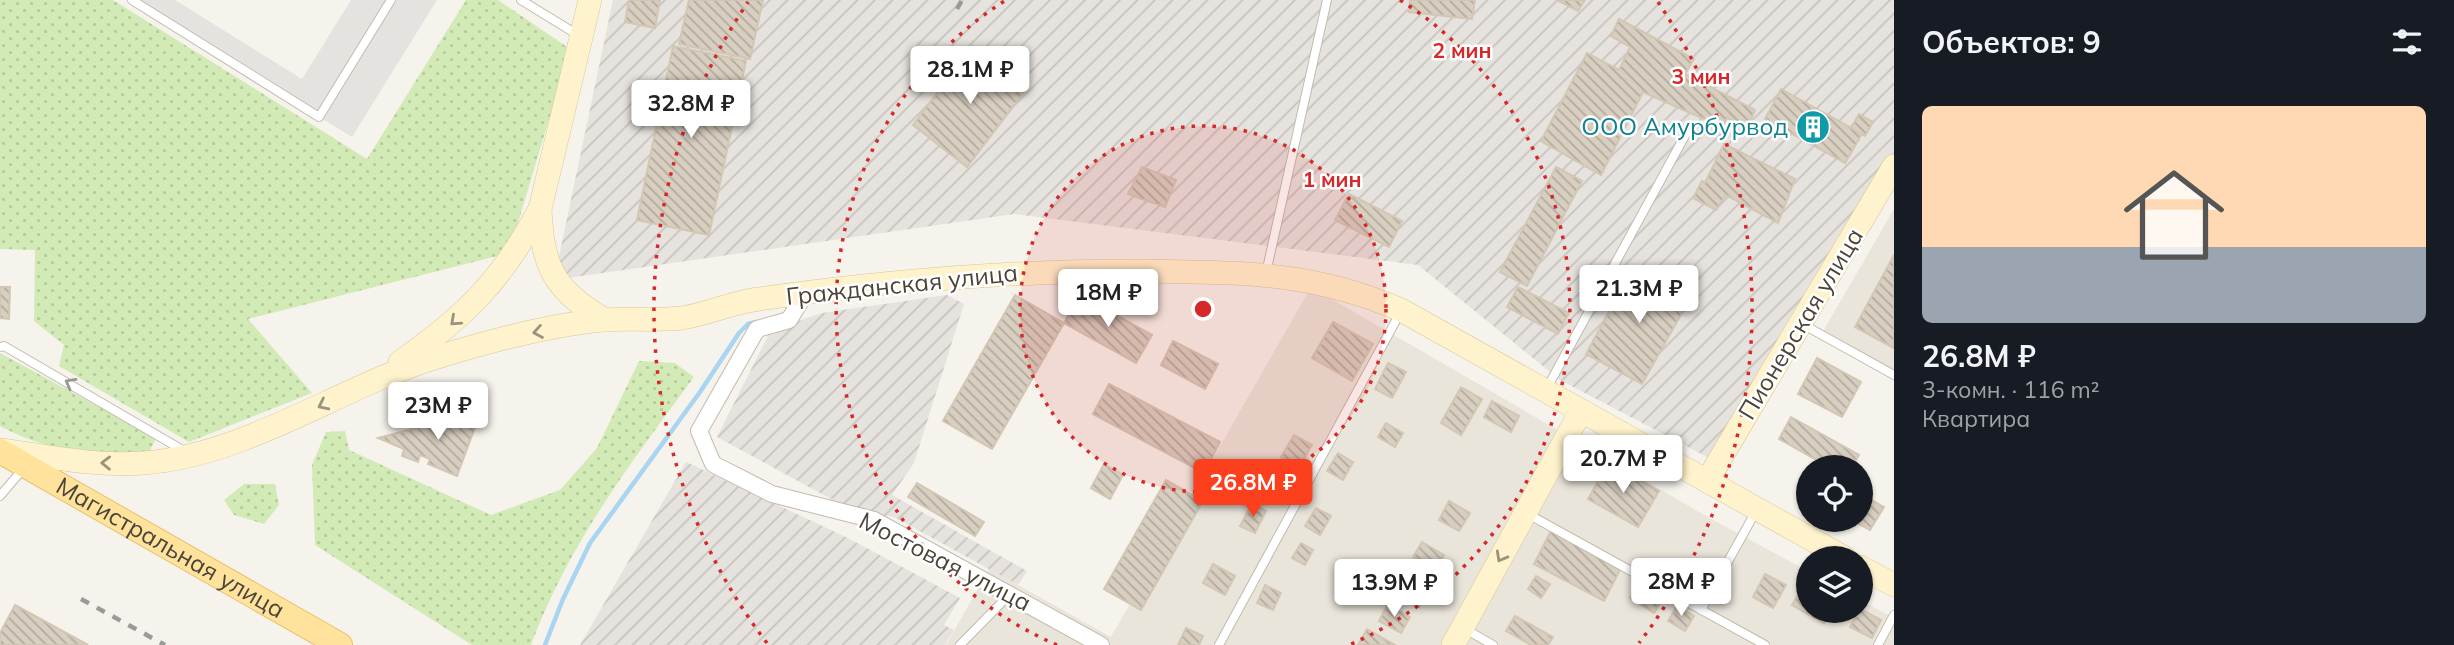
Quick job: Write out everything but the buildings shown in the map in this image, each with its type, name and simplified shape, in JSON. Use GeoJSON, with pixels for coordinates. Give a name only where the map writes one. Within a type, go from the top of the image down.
{"type":"FeatureCollection","features":[{"type":"Feature","properties":{"kind":"main road","name":"Магистральная улица"},"geometry":{"type":"LineString","coordinates":[[0,450],[340,645]]}},
{"type":"Feature","properties":{"kind":"street"},"geometry":{"type":"LineString","coordinates":[[590,0],[540,209],[541,244],[548,268],[561,287],[580,305],[605,320]]}},
{"type":"Feature","properties":{"kind":"street","name":"Пионерская улица"},"geometry":{"type":"LineString","coordinates":[[1707,481],[1894,166]]}},
{"type":"Feature","properties":{"kind":"street"},"geometry":{"type":"LineString","coordinates":[[376,379],[437,336],[482,296],[514,255],[540,209]]}},
{"type":"Feature","properties":{"kind":"street","name":"Гражданская улица"},"geometry":{"type":"LineString","coordinates":[[0,450],[90,462],[144,463],[192,455],[307,412],[376,379],[439,356],[523,334],[605,320],[642,321],[686,317],[755,299],[805,294],[839,287],[1057,270],[1266,273],[1311,280],[1362,293],[1401,310],[1823,546]]}},
{"type":"Feature","properties":{"kind":"street","name":"Мостовая улица"},"geometry":{"type":"LineString","coordinates":[[805,294],[789,320],[757,330],[699,430],[713,464],[772,494],[874,520],[1101,645]]}},
{"type":"Feature","properties":{"kind":"street"},"geometry":{"type":"LineString","coordinates":[[1458,636],[1581,411]]}},
{"type":"Feature","properties":{"kind":"street"},"geometry":{"type":"LineString","coordinates":[[1873,574],[1894,585]]}},
{"type":"Feature","properties":{"kind":"lane"},"geometry":{"type":"LineString","coordinates":[[132,0],[319,117],[391,0]]}},
{"type":"Feature","properties":{"kind":"lane"},"geometry":{"type":"LineString","coordinates":[[521,0],[582,37]]}},
{"type":"Feature","properties":{"kind":"lane"},"geometry":{"type":"LineString","coordinates":[[1266,273],[1327,0]]}},
{"type":"Feature","properties":{"kind":"lane"},"geometry":{"type":"LineString","coordinates":[[1545,391],[1688,130]]}},
{"type":"Feature","properties":{"kind":"lane"},"geometry":{"type":"LineString","coordinates":[[1219,645],[1401,310]]}},
{"type":"Feature","properties":{"kind":"lane"},"geometry":{"type":"LineString","coordinates":[[1801,324],[1894,375]]}},
{"type":"Feature","properties":{"kind":"lane"},"geometry":{"type":"LineString","coordinates":[[0,347],[4,346],[192,455]]}},
{"type":"Feature","properties":{"kind":"lane"},"geometry":{"type":"LineString","coordinates":[[0,496],[26,466]]}},
{"type":"Feature","properties":{"kind":"lane"},"geometry":{"type":"LineString","coordinates":[[1701,610],[1757,510]]}},
{"type":"Feature","properties":{"kind":"lane"},"geometry":{"type":"LineString","coordinates":[[1526,513],[1765,645]]}},
{"type":"Feature","properties":{"kind":"lane"},"geometry":{"type":"LineString","coordinates":[[960,645],[1010,594]]}},
{"type":"Feature","properties":{"kind":"lane"},"geometry":{"type":"LineString","coordinates":[[1878,645],[1894,615]]}},
{"type":"Feature","properties":{"kind":"lane"},"geometry":{"type":"LineString","coordinates":[[1458,636],[1493,645]]}},
{"type":"Feature","properties":{"kind":"shaded area"},"geometry":{"type":"Polygon","coordinates":[[[131,0],[175,0],[302,79],[351,0],[437,0],[352,137],[131,0]]]}},
{"type":"Feature","properties":{"kind":"shaded area"},"geometry":{"type":"Polygon","coordinates":[[[613,0],[1894,0],[1894,154],[1709,458],[1560,380],[1418,265],[1014,214],[554,280],[613,0]]]}},
{"type":"Feature","properties":{"kind":"shaded area"},"geometry":{"type":"Polygon","coordinates":[[[1894,209],[1894,372],[1822,333],[1894,209]]]}},
{"type":"Feature","properties":{"kind":"shaded area"},"geometry":{"type":"Polygon","coordinates":[[[1311,287],[1713,520],[1796,565],[1796,623],[1873,623],[1873,607],[1894,618],[1894,645],[946,645],[989,569],[1111,637],[1311,287]]]}},
{"type":"Feature","properties":{"kind":"shaded area"},"geometry":{"type":"Polygon","coordinates":[[[947,295],[964,304],[914,463],[892,495],[1027,571],[1018,585],[894,517],[855,512],[717,437],[771,330],[822,313],[947,295]]]}},
{"type":"Feature","properties":{"kind":"shaded area"},"geometry":{"type":"Polygon","coordinates":[[[686,462],[848,538],[960,598],[944,625],[954,630],[945,645],[580,645],[686,462]]]}},
{"type":"Feature","properties":{"kind":"green space"},"geometry":{"type":"Polygon","coordinates":[[[0,0],[113,0],[367,159],[466,0],[498,0],[570,49],[509,253],[248,319],[312,393],[189,442],[59,366],[64,345],[34,321],[35,250],[0,249],[0,0]]]}},
{"type":"Feature","properties":{"kind":"green space"},"geometry":{"type":"Polygon","coordinates":[[[0,353],[156,438],[147,457],[53,447],[0,426],[0,353]]]}},
{"type":"Feature","properties":{"kind":"green space"},"geometry":{"type":"Polygon","coordinates":[[[639,361],[675,363],[694,377],[624,473],[582,539],[546,608],[531,645],[472,645],[315,545],[312,465],[326,432],[345,431],[349,450],[491,515],[560,490],[597,448],[639,361]]]}},
{"type":"Feature","properties":{"kind":"green space"},"geometry":{"type":"Polygon","coordinates":[[[244,484],[275,484],[279,505],[264,524],[234,515],[224,500],[244,484]]]}},
{"type":"Feature","properties":{"kind":"waterway"},"geometry":{"type":"LineString","coordinates":[[545,645],[590,543],[700,392],[739,333],[748,324],[756,322]]}},
{"type":"Feature","properties":{"kind":"railway"},"geometry":{"type":"LineString","coordinates":[[957,9],[962,0]]}},
{"type":"Feature","properties":{"kind":"railway"},"geometry":{"type":"LineString","coordinates":[[81,599],[165,645]]}},
{"type":"Feature","properties":{"kind":"place","name":"ООО Амурбурвод"},"geometry":{"type":"Point","coordinates":[1813,127]}}]}
